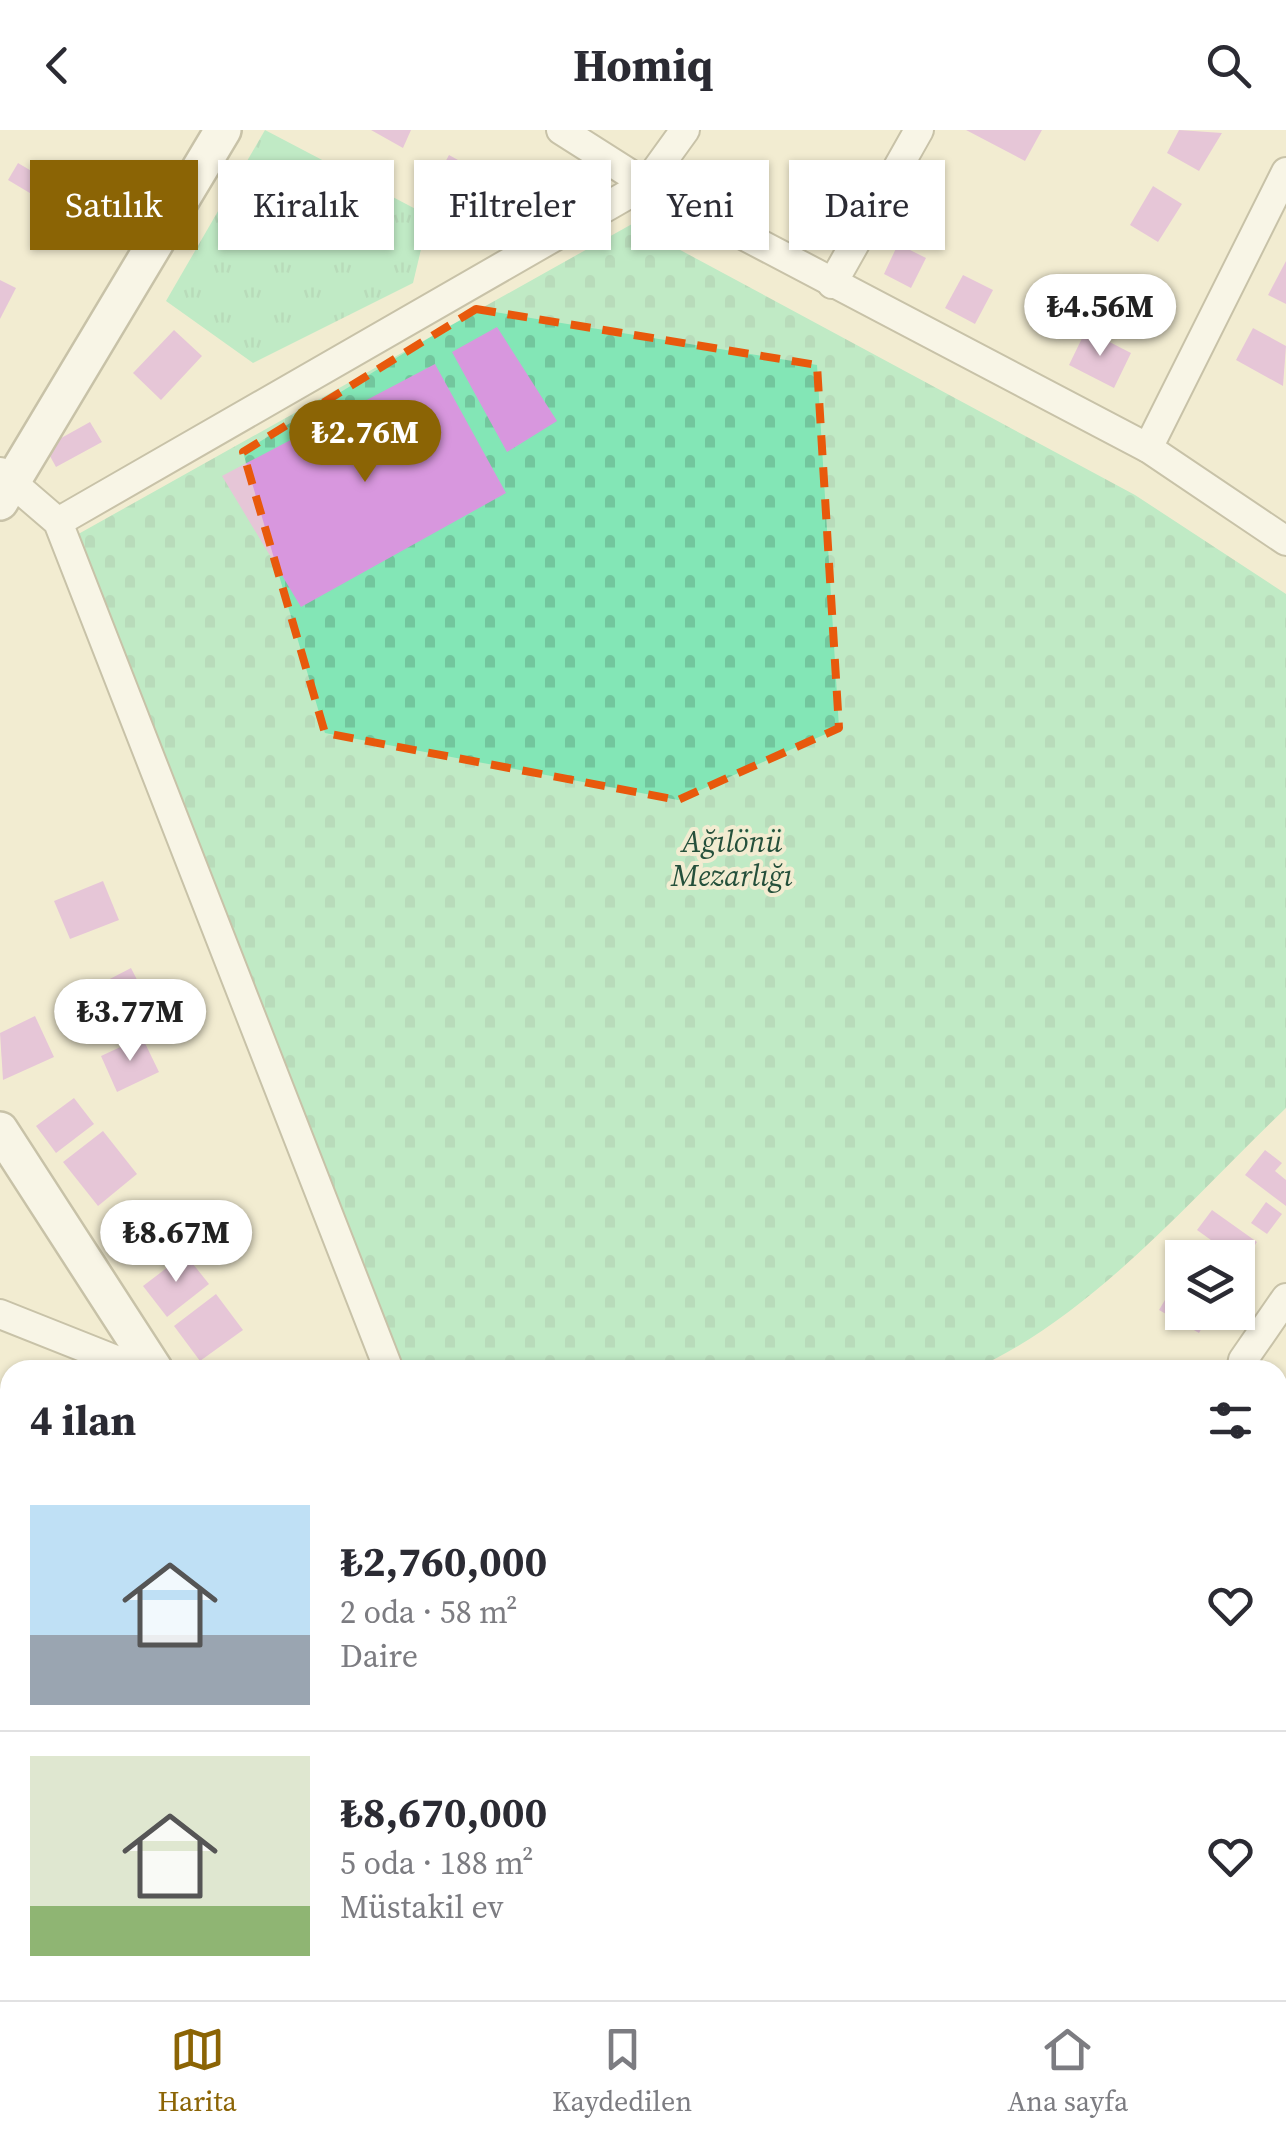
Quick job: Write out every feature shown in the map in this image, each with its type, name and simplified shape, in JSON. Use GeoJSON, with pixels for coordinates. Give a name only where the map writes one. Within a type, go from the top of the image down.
{"type":"FeatureCollection","features":[{"type":"Feature","properties":{"kind":"street"},"geometry":{"type":"LineString","coordinates":[[223,130],[4,484],[58,522],[385,1360]]}},
{"type":"Feature","properties":{"kind":"street"},"geometry":{"type":"LineString","coordinates":[[560,130],[631,175]]}},
{"type":"Feature","properties":{"kind":"street"},"geometry":{"type":"LineString","coordinates":[[663,160],[685,130]]}},
{"type":"Feature","properties":{"kind":"street"},"geometry":{"type":"LineString","coordinates":[[832,284],[919,130]]}},
{"type":"Feature","properties":{"kind":"street"},"geometry":{"type":"LineString","coordinates":[[1148,448],[1286,172]]}},
{"type":"Feature","properties":{"kind":"street"},"geometry":{"type":"LineString","coordinates":[[58,522],[631,193]]}},
{"type":"Feature","properties":{"kind":"street"},"geometry":{"type":"LineString","coordinates":[[769,250],[1148,448],[1286,541]]}},
{"type":"Feature","properties":{"kind":"street"},"geometry":{"type":"LineString","coordinates":[[0,1130],[150,1360]]}},
{"type":"Feature","properties":{"kind":"street"},"geometry":{"type":"LineString","coordinates":[[1247,1360],[1286,1298]]}},
{"type":"Feature","properties":{"kind":"street"},"geometry":{"type":"LineString","coordinates":[[0,1314],[115,1360]]}},
{"type":"Feature","properties":{"kind":"highlighted area"},"geometry":{"type":"Polygon","coordinates":[[[476,309],[817,365],[839,728],[678,800],[325,733],[243,452],[476,309]]]}},
{"type":"Feature","properties":{"kind":"green space"},"geometry":{"type":"Polygon","coordinates":[[[265,130],[322,160],[248,160],[265,130]]]}},
{"type":"Feature","properties":{"kind":"green space"},"geometry":{"type":"Polygon","coordinates":[[[394,198],[414,208],[414,250],[421,250],[413,283],[253,363],[166,301],[218,211],[218,250],[394,250],[394,198]]]}},
{"type":"Feature","properties":{"kind":"green space","name":"Ağılönü Mezarlığı"},"geometry":{"type":"Polygon","coordinates":[[[631,225],[631,250],[680,250],[1135,495],[1286,594],[1286,1108],[1099,1288],[1058,1319],[991,1360],[370,1360],[73,537],[586,250],[611,250],[611,236],[631,225]]]}},
{"type":"Feature","properties":{"kind":"building"},"geometry":{"type":"Polygon","coordinates":[[[371,130],[411,130],[403,148],[371,130]]]}},
{"type":"Feature","properties":{"kind":"building"},"geometry":{"type":"Polygon","coordinates":[[[966,130],[1042,130],[1025,161],[966,130]]]}},
{"type":"Feature","properties":{"kind":"building"},"geometry":{"type":"Polygon","coordinates":[[[1179,130],[1222,133],[1199,171],[1167,153],[1179,130]]]}},
{"type":"Feature","properties":{"kind":"building"},"geometry":{"type":"Polygon","coordinates":[[[18,163],[30,170],[30,193],[8,180],[18,163]]]}},
{"type":"Feature","properties":{"kind":"building"},"geometry":{"type":"Polygon","coordinates":[[[1153,186],[1182,204],[1158,242],[1130,225],[1153,186]]]}},
{"type":"Feature","properties":{"kind":"building"},"geometry":{"type":"Polygon","coordinates":[[[895,250],[910,250],[926,258],[911,288],[884,274],[895,250]]]}},
{"type":"Feature","properties":{"kind":"building"},"geometry":{"type":"Polygon","coordinates":[[[1286,261],[1286,304],[1268,295],[1286,261]]]}},
{"type":"Feature","properties":{"kind":"building"},"geometry":{"type":"Polygon","coordinates":[[[963,275],[993,290],[975,324],[945,308],[963,275]]]}},
{"type":"Feature","properties":{"kind":"building"},"geometry":{"type":"Polygon","coordinates":[[[0,280],[16,288],[0,319],[0,280]]]}},
{"type":"Feature","properties":{"kind":"building"},"geometry":{"type":"Polygon","coordinates":[[[497,327],[557,421],[507,452],[452,352],[497,327]]]}},
{"type":"Feature","properties":{"kind":"building"},"geometry":{"type":"Polygon","coordinates":[[[1253,328],[1286,346],[1283,386],[1236,360],[1253,328]]]}},
{"type":"Feature","properties":{"kind":"building"},"geometry":{"type":"Polygon","coordinates":[[[174,330],[202,356],[161,400],[133,373],[174,330]]]}},
{"type":"Feature","properties":{"kind":"building"},"geometry":{"type":"Polygon","coordinates":[[[1086,330],[1131,353],[1114,388],[1069,365],[1086,330]]]}},
{"type":"Feature","properties":{"kind":"building"},"geometry":{"type":"Polygon","coordinates":[[[435,364],[506,493],[301,607],[222,476],[435,364]]]}},
{"type":"Feature","properties":{"kind":"building"},"geometry":{"type":"Polygon","coordinates":[[[90,422],[102,442],[56,467],[45,447],[90,422]]]}},
{"type":"Feature","properties":{"kind":"building"},"geometry":{"type":"Polygon","coordinates":[[[103,881],[119,920],[70,939],[54,901],[103,881]]]}},
{"type":"Feature","properties":{"kind":"building"},"geometry":{"type":"Polygon","coordinates":[[[131,968],[154,1013],[102,1040],[79,995],[131,968]]]}},
{"type":"Feature","properties":{"kind":"building"},"geometry":{"type":"Polygon","coordinates":[[[35,1016],[54,1057],[3,1080],[0,1033],[35,1016]]]}},
{"type":"Feature","properties":{"kind":"building"},"geometry":{"type":"Polygon","coordinates":[[[142,1037],[159,1072],[117,1092],[101,1056],[142,1037]]]}},
{"type":"Feature","properties":{"kind":"building"},"geometry":{"type":"Polygon","coordinates":[[[74,1098],[94,1124],[56,1153],[36,1126],[74,1098]]]}},
{"type":"Feature","properties":{"kind":"building"},"geometry":{"type":"Polygon","coordinates":[[[103,1131],[137,1174],[98,1206],[63,1162],[103,1131]]]}},
{"type":"Feature","properties":{"kind":"building"},"geometry":{"type":"Polygon","coordinates":[[[1265,1150],[1282,1163],[1275,1171],[1286,1180],[1286,1206],[1245,1175],[1265,1150]]]}},
{"type":"Feature","properties":{"kind":"building"},"geometry":{"type":"Polygon","coordinates":[[[1266,1202],[1282,1214],[1267,1234],[1251,1223],[1266,1202]]]}},
{"type":"Feature","properties":{"kind":"building"},"geometry":{"type":"Polygon","coordinates":[[[1212,1210],[1254,1240],[1211,1240],[1197,1230],[1212,1210]]]}},
{"type":"Feature","properties":{"kind":"building"},"geometry":{"type":"Polygon","coordinates":[[[185,1254],[209,1284],[167,1317],[143,1286],[185,1254]]]}},
{"type":"Feature","properties":{"kind":"building"},"geometry":{"type":"Polygon","coordinates":[[[216,1294],[243,1330],[199,1360],[174,1326],[216,1294]]]}}]}
